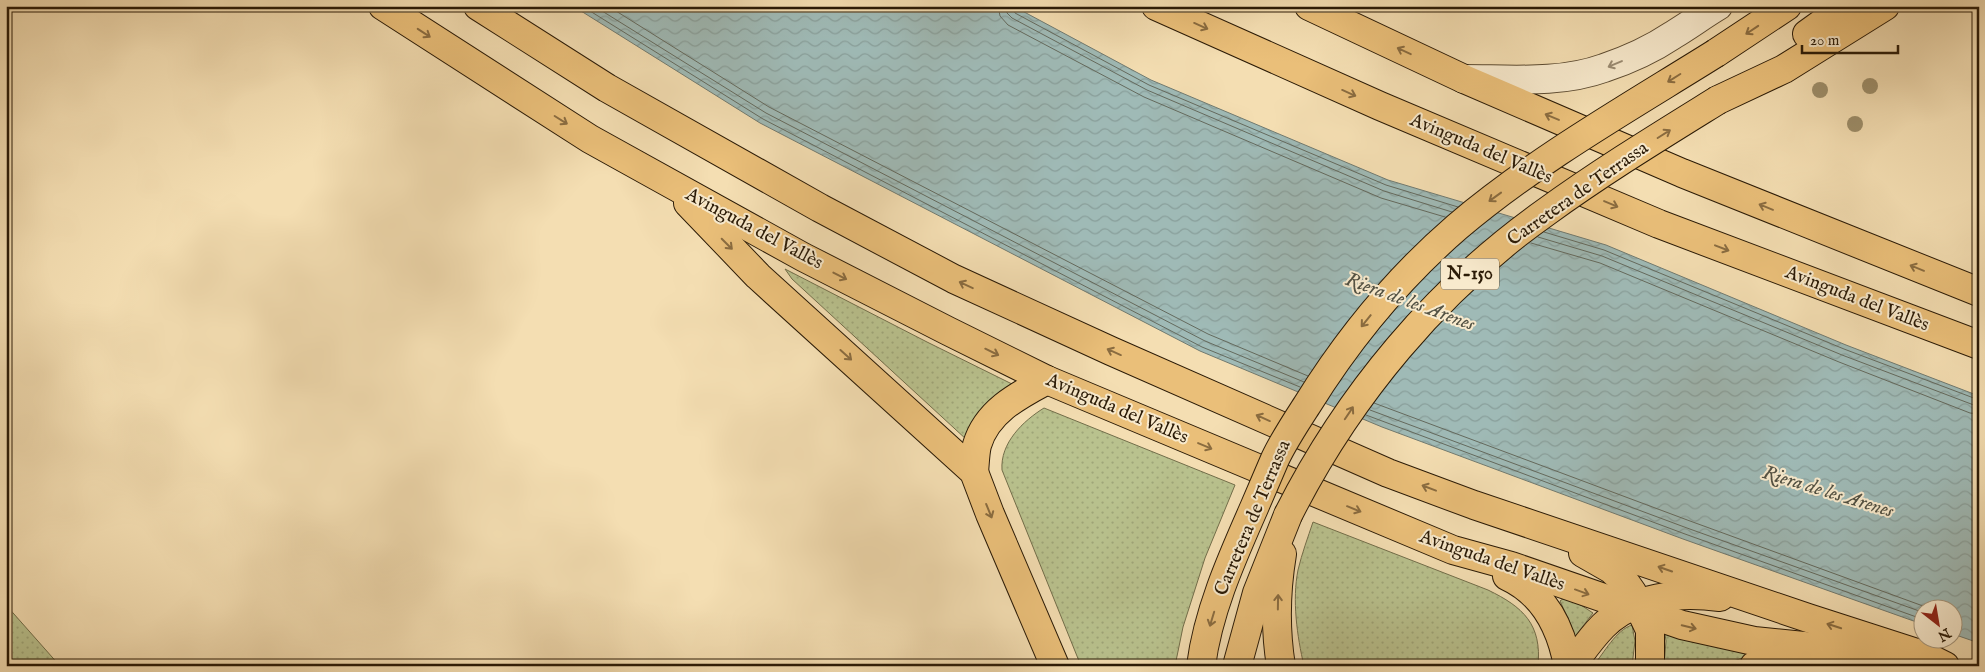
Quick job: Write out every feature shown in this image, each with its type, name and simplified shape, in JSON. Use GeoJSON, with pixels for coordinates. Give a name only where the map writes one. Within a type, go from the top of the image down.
{"type":"FeatureCollection","features":[{"type":"Feature","properties":{"kind":"main road","name":"Avinguda del Vallès"},"geometry":{"type":"LineString","coordinates":[[383,6],[590,138],[670,184],[803,257],[1047,380],[1453,550],[1511,566],[1719,634],[1754,641],[1853,650],[1910,666]]}},
{"type":"Feature","properties":{"kind":"main road"},"geometry":{"type":"LineString","coordinates":[[478,6],[607,88],[688,135],[954,279],[1388,473],[1474,505],[1923,655],[1945,666]]}},
{"type":"Feature","properties":{"kind":"main road","name":"Avinguda del Vallès"},"geometry":{"type":"LineString","coordinates":[[1156,6],[1380,106],[1659,224],[1979,345]]}},
{"type":"Feature","properties":{"kind":"main road"},"geometry":{"type":"LineString","coordinates":[[1309,6],[1464,79],[1682,173],[1979,292]]}},
{"type":"Feature","properties":{"kind":"main road","name":"Carretera de Terrassa"},"geometry":{"type":"LineString","coordinates":[[1201,666],[1203,647],[1224,582],[1276,457],[1326,375],[1374,311],[1403,278],[1455,229],[1487,203],[1564,148],[1787,6]]}},
{"type":"Feature","properties":{"kind":"main road","name":"Carretera de Terrassa"},"geometry":{"type":"LineString","coordinates":[[1237,666],[1257,593],[1288,515],[1309,475],[1356,403],[1407,339],[1478,266],[1545,212],[1606,170],[1718,100],[1846,6]]}},
{"type":"Feature","properties":{"kind":"main road"},"geometry":{"type":"LineString","coordinates":[[1718,100],[1784,69],[1885,6]]}},
{"type":"Feature","properties":{"kind":"main road"},"geometry":{"type":"LineString","coordinates":[[670,184],[758,276],[974,472],[1055,666]]}},
{"type":"Feature","properties":{"kind":"main road"},"geometry":{"type":"LineString","coordinates":[[1949,280],[1979,282]]}},
{"type":"Feature","properties":{"kind":"main road"},"geometry":{"type":"LineString","coordinates":[[1902,316],[1979,332]]}},
{"type":"Feature","properties":{"kind":"main road"},"geometry":{"type":"LineString","coordinates":[[974,472],[977,444],[987,425],[1000,409],[1020,394],[1047,380]]}},
{"type":"Feature","properties":{"kind":"main road"},"geometry":{"type":"LineString","coordinates":[[1474,505],[1586,554],[1611,569],[1625,582],[1650,630],[1650,666]]}},
{"type":"Feature","properties":{"kind":"main road"},"geometry":{"type":"LineString","coordinates":[[1280,658],[1278,588],[1288,515]]}},
{"type":"Feature","properties":{"kind":"main road"},"geometry":{"type":"LineString","coordinates":[[1453,550],[1512,578],[1528,587],[1538,596],[1558,630],[1570,666]]}},
{"type":"Feature","properties":{"kind":"main road"},"geometry":{"type":"LineString","coordinates":[[1570,666],[1603,626],[1650,599],[1688,594],[1761,602]]}},
{"type":"Feature","properties":{"kind":"main road"},"geometry":{"type":"LineString","coordinates":[[1754,666],[1778,658],[1827,648]]}},
{"type":"Feature","properties":{"kind":"street"},"geometry":{"type":"LineString","coordinates":[[1464,79],[1530,80],[1566,78],[1603,69],[1672,36],[1718,6]]}},
{"type":"Feature","properties":{"kind":"green space"},"geometry":{"type":"Polygon","coordinates":[[[785,269],[1012,384],[994,398],[967,440],[792,279],[785,269]]]}},
{"type":"Feature","properties":{"kind":"green space"},"geometry":{"type":"Polygon","coordinates":[[[1044,408],[1235,485],[1205,558],[1183,627],[1175,666],[1081,666],[1002,470],[1002,460],[1005,451],[1014,434],[1028,419],[1044,408]]]}},
{"type":"Feature","properties":{"kind":"green space"},"geometry":{"type":"Polygon","coordinates":[[[1313,522],[1488,590],[1511,603],[1528,619],[1533,628],[1537,639],[1538,666],[1304,666],[1297,630],[1295,593],[1298,570],[1313,522]]]}},
{"type":"Feature","properties":{"kind":"green space"},"geometry":{"type":"Polygon","coordinates":[[[1567,596],[1593,613],[1573,639],[1571,625],[1560,601],[1567,596]]]}},
{"type":"Feature","properties":{"kind":"green space"},"geometry":{"type":"Polygon","coordinates":[[[6,605],[60,666],[6,666],[6,605]]]}},
{"type":"Feature","properties":{"kind":"green space"},"geometry":{"type":"Polygon","coordinates":[[[1632,625],[1635,641],[1632,666],[1593,666],[1616,637],[1632,625]]]}},
{"type":"Feature","properties":{"kind":"green space"},"geometry":{"type":"Polygon","coordinates":[[[1664,627],[1769,650],[1717,666],[1664,666],[1666,641],[1664,627]]]}},
{"type":"Feature","properties":{"kind":"water","name":"Riera de les Arenes"},"geometry":{"type":"Polygon","coordinates":[[[573,6],[1013,6],[1151,80],[1388,180],[1606,245],[1846,345],[1979,396],[1979,643],[1962,637],[1962,600],[1912,600],[1912,620],[1683,539],[1382,427],[1200,351],[760,123],[573,6]]]}}]}
